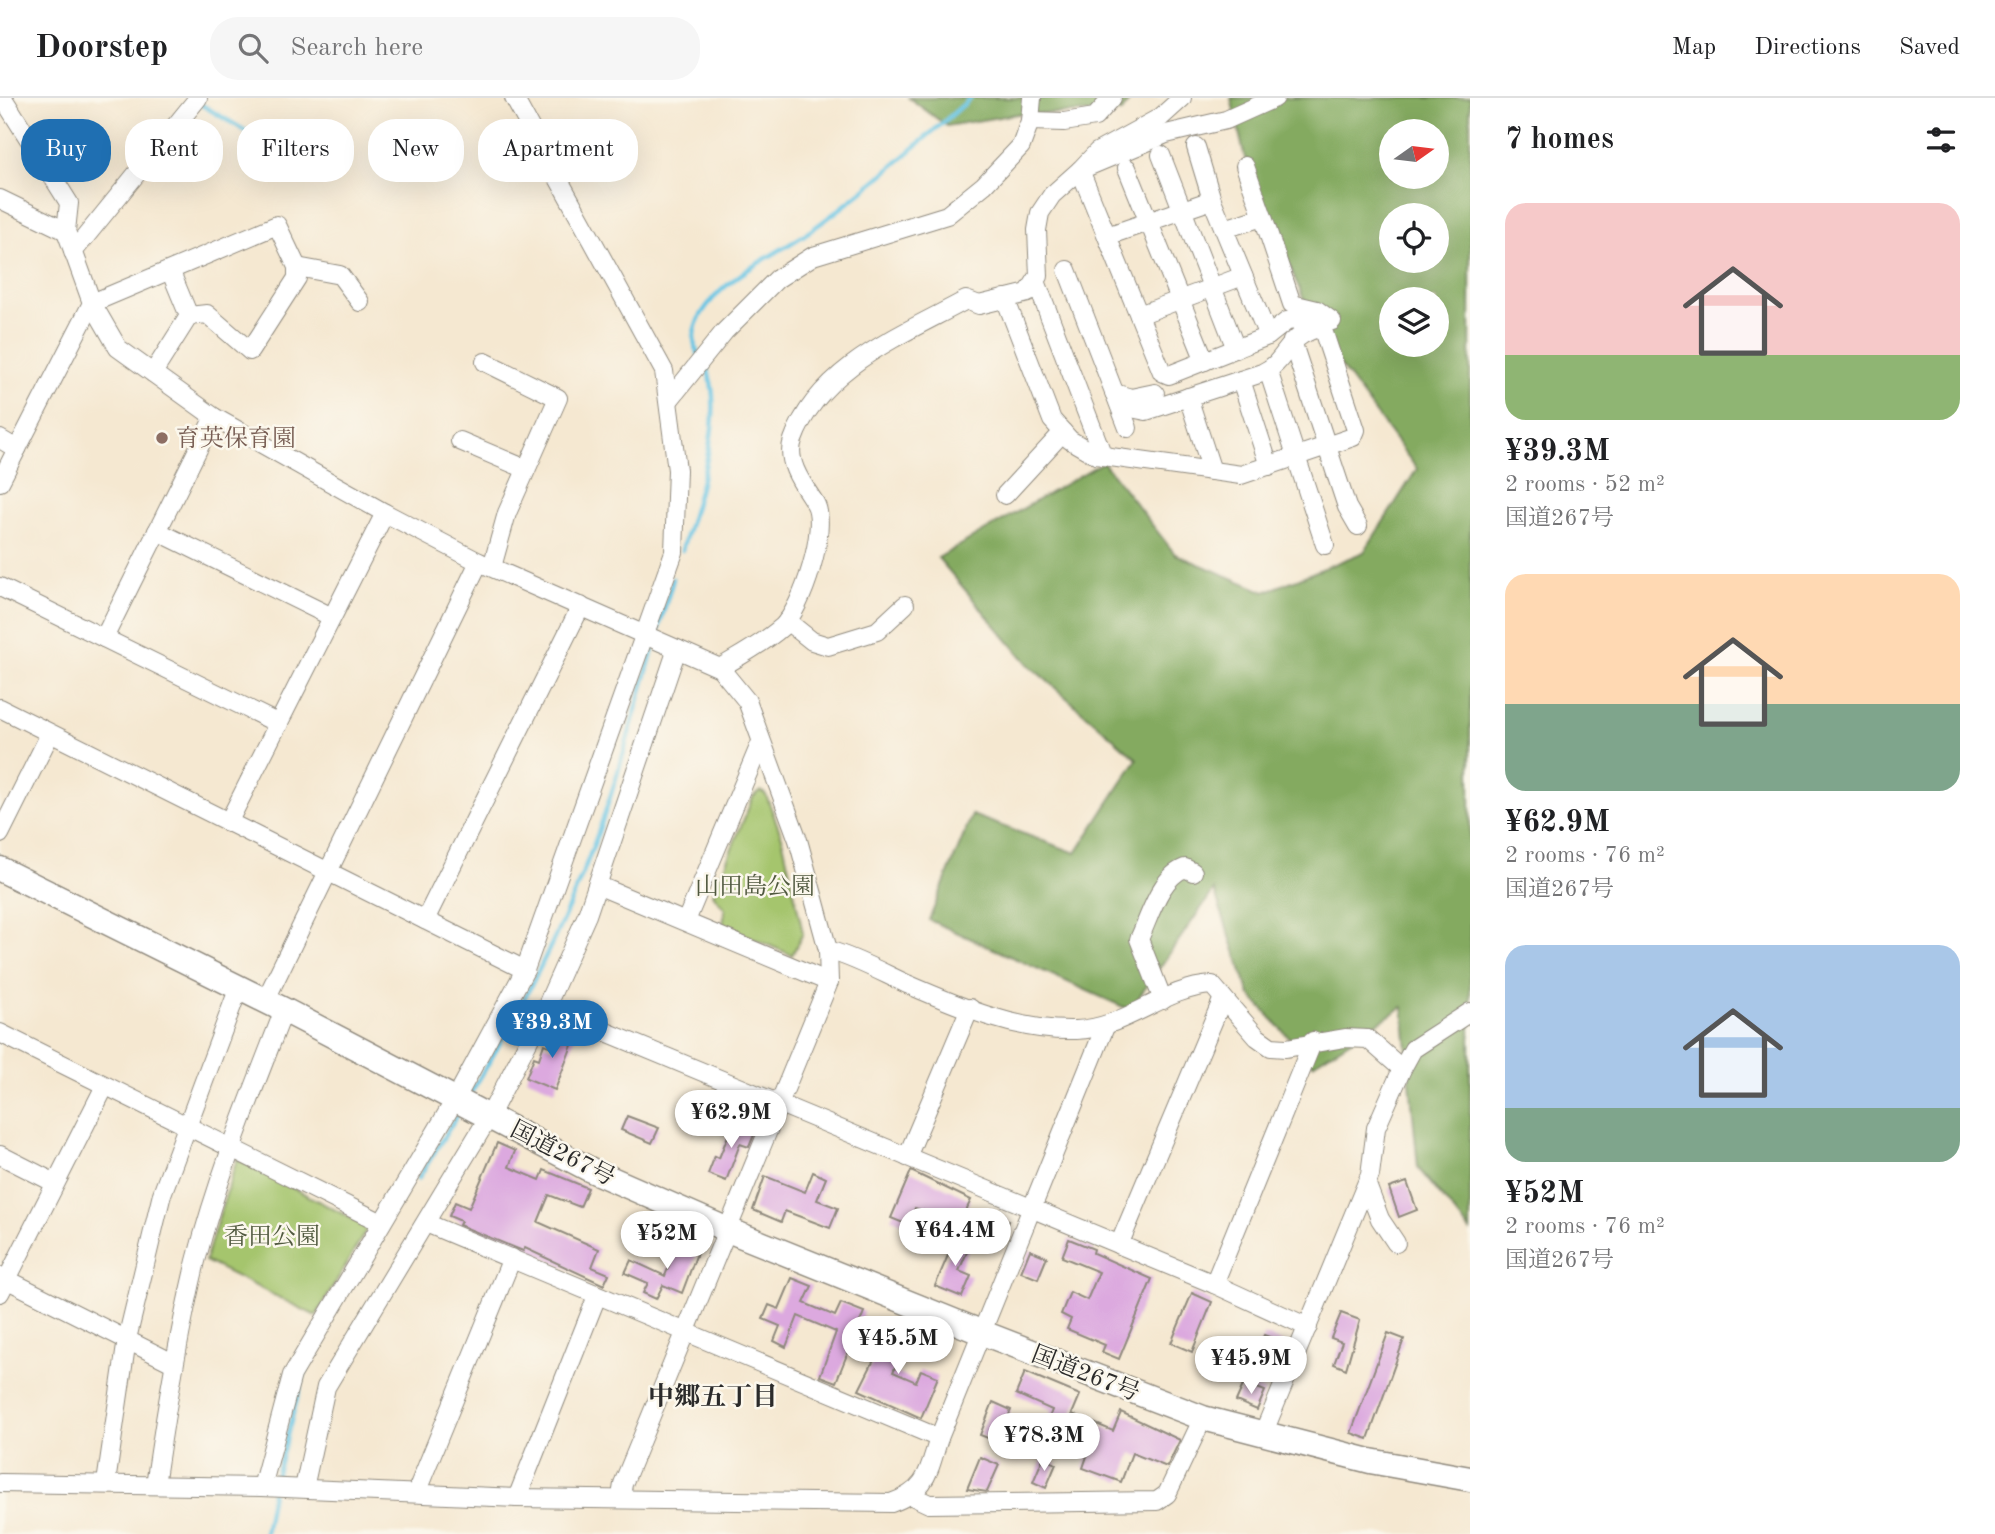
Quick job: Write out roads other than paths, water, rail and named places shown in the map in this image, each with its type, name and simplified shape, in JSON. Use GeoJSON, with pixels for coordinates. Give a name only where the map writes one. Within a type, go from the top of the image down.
{"type":"FeatureCollection","features":[{"type":"Feature","properties":{"kind":"highway","name":"国道267号"},"geometry":{"type":"LineString","coordinates":[[0,869],[239,987],[591,1170],[728,1230],[1203,1418],[1370,1461],[1470,1479]]}},
{"type":"Feature","properties":{"kind":"street"},"geometry":{"type":"LineString","coordinates":[[3,98],[69,202],[66,231],[73,252],[92,303],[118,348],[214,417],[385,513],[486,564],[720,668],[747,701],[798,840],[828,950],[829,982],[781,1105],[623,1484],[621,1497]]}},
{"type":"Feature","properties":{"kind":"street"},"geometry":{"type":"LineString","coordinates":[[73,252],[198,98]]}},
{"type":"Feature","properties":{"kind":"street"},"geometry":{"type":"LineString","coordinates":[[304,1488],[326,1387],[426,1223],[526,970],[647,635],[674,552],[677,470],[670,433],[670,399],[664,371],[514,98]]}},
{"type":"Feature","properties":{"kind":"street"},"geometry":{"type":"LineString","coordinates":[[670,399],[724,332],[777,279],[813,256],[947,215],[984,185],[1021,146],[1030,121],[1032,98]]}},
{"type":"Feature","properties":{"kind":"street"},"geometry":{"type":"LineString","coordinates":[[1030,121],[1064,122],[1095,117],[1112,98]]}},
{"type":"Feature","properties":{"kind":"street"},"geometry":{"type":"LineString","coordinates":[[720,668],[787,621],[804,587],[820,532],[816,505],[806,492],[792,459],[792,441],[823,389],[878,348],[967,300],[979,305],[1028,293],[1039,276],[1037,230],[1040,213],[1052,195],[1097,152],[1161,117],[1182,98]]}},
{"type":"Feature","properties":{"kind":"street"},"geometry":{"type":"LineString","coordinates":[[1080,170],[1166,134],[1226,120],[1275,98]]}},
{"type":"Feature","properties":{"kind":"street"},"geometry":{"type":"LineString","coordinates":[[1196,147],[1212,200],[1268,336]]}},
{"type":"Feature","properties":{"kind":"street"},"geometry":{"type":"LineString","coordinates":[[1161,155],[1236,349]]}},
{"type":"Feature","properties":{"kind":"street"},"geometry":{"type":"LineString","coordinates":[[1005,298],[1052,420],[1070,440],[1103,456],[1241,475],[1353,437],[1356,430],[1327,324],[1317,310],[1292,304],[1245,166]]}},
{"type":"Feature","properties":{"kind":"street"},"geometry":{"type":"LineString","coordinates":[[1127,168],[1205,361]]}},
{"type":"Feature","properties":{"kind":"street"},"geometry":{"type":"LineString","coordinates":[[1080,170],[1162,372],[1169,375],[1268,336],[1287,321],[1306,319],[1327,324]]}},
{"type":"Feature","properties":{"kind":"street"},"geometry":{"type":"LineString","coordinates":[[1107,236],[1212,200]]}},
{"type":"Feature","properties":{"kind":"street"},"geometry":{"type":"LineString","coordinates":[[1,202],[66,231]]}},
{"type":"Feature","properties":{"kind":"street"},"geometry":{"type":"LineString","coordinates":[[1224,229],[1263,217]]}},
{"type":"Feature","properties":{"kind":"street"},"geometry":{"type":"LineString","coordinates":[[0,482],[92,303],[170,270],[182,262],[277,225],[297,267],[297,278],[250,351],[207,314],[189,316]]}},
{"type":"Feature","properties":{"kind":"street"},"geometry":{"type":"LineString","coordinates":[[297,267],[340,275],[360,302]]}},
{"type":"Feature","properties":{"kind":"street"},"geometry":{"type":"LineString","coordinates":[[170,270],[189,316]]}},
{"type":"Feature","properties":{"kind":"street"},"geometry":{"type":"LineString","coordinates":[[1067,270],[1128,428]]}},
{"type":"Feature","properties":{"kind":"street"},"geometry":{"type":"LineString","coordinates":[[1139,316],[1243,276]]}},
{"type":"Feature","properties":{"kind":"street"},"geometry":{"type":"LineString","coordinates":[[1036,281],[1103,456]]}},
{"type":"Feature","properties":{"kind":"street"},"geometry":{"type":"LineString","coordinates":[[153,373],[189,316]]}},
{"type":"Feature","properties":{"kind":"street"},"geometry":{"type":"LineString","coordinates":[[1117,400],[1146,411],[1241,380],[1275,367],[1292,341],[1308,330],[1327,324]]}},
{"type":"Feature","properties":{"kind":"street"},"geometry":{"type":"LineString","coordinates":[[1292,341],[1346,507],[1358,526]]}},
{"type":"Feature","properties":{"kind":"street"},"geometry":{"type":"LineString","coordinates":[[155,1485],[173,1363],[197,1259],[274,1005],[327,872],[486,564],[558,398],[485,362]]}},
{"type":"Feature","properties":{"kind":"street"},"geometry":{"type":"LineString","coordinates":[[1268,370],[1325,545]]}},
{"type":"Feature","properties":{"kind":"street"},"geometry":{"type":"LineString","coordinates":[[1241,380],[1269,466]]}},
{"type":"Feature","properties":{"kind":"street"},"geometry":{"type":"LineString","coordinates":[[1117,400],[1155,393]]}},
{"type":"Feature","properties":{"kind":"street"},"geometry":{"type":"LineString","coordinates":[[1188,397],[1212,471]]}},
{"type":"Feature","properties":{"kind":"street"},"geometry":{"type":"LineString","coordinates":[[104,638],[214,417]]}},
{"type":"Feature","properties":{"kind":"street"},"geometry":{"type":"LineString","coordinates":[[1005,495],[1063,432]]}},
{"type":"Feature","properties":{"kind":"street"},"geometry":{"type":"LineString","coordinates":[[0,439],[17,449]]}},
{"type":"Feature","properties":{"kind":"street"},"geometry":{"type":"LineString","coordinates":[[460,442],[526,469]]}},
{"type":"Feature","properties":{"kind":"street"},"geometry":{"type":"LineString","coordinates":[[228,824],[330,616],[385,513]]}},
{"type":"Feature","properties":{"kind":"street"},"geometry":{"type":"LineString","coordinates":[[157,531],[330,616]]}},
{"type":"Feature","properties":{"kind":"street"},"geometry":{"type":"LineString","coordinates":[[0,587],[279,724]]}},
{"type":"Feature","properties":{"kind":"street"},"geometry":{"type":"LineString","coordinates":[[787,621],[812,641],[828,646],[877,631],[905,605]]}},
{"type":"Feature","properties":{"kind":"street"},"geometry":{"type":"LineString","coordinates":[[425,920],[581,606]]}},
{"type":"Feature","properties":{"kind":"street"},"geometry":{"type":"LineString","coordinates":[[262,1486],[292,1375],[380,1222],[546,1007],[587,915],[671,646]]}},
{"type":"Feature","properties":{"kind":"street"},"geometry":{"type":"LineString","coordinates":[[0,708],[228,824],[526,970]]}},
{"type":"Feature","properties":{"kind":"street"},"geometry":{"type":"LineString","coordinates":[[0,834],[50,734]]}},
{"type":"Feature","properties":{"kind":"street"},"geometry":{"type":"LineString","coordinates":[[686,920],[761,742]]}},
{"type":"Feature","properties":{"kind":"street"},"geometry":{"type":"LineString","coordinates":[[1163,1000],[1139,939],[1168,880],[1176,871],[1185,868],[1194,872]]}},
{"type":"Feature","properties":{"kind":"street"},"geometry":{"type":"LineString","coordinates":[[597,885],[829,982]]}},
{"type":"Feature","properties":{"kind":"street"},"geometry":{"type":"LineString","coordinates":[[828,950],[970,1008],[1027,1028],[1076,1030],[1105,1027],[1190,986],[1212,985],[1257,1037],[1271,1047],[1286,1048],[1312,1041],[1368,1039],[1402,1069]]}},
{"type":"Feature","properties":{"kind":"street"},"geometry":{"type":"LineString","coordinates":[[106,1483],[127,1339],[162,1194],[239,987]]}},
{"type":"Feature","properties":{"kind":"street"},"geometry":{"type":"LineString","coordinates":[[1119,1245],[1223,998]]}},
{"type":"Feature","properties":{"kind":"street"},"geometry":{"type":"LineString","coordinates":[[546,1007],[1214,1284],[1308,1327]]}},
{"type":"Feature","properties":{"kind":"street"},"geometry":{"type":"LineString","coordinates":[[907,1157],[970,1008]]}},
{"type":"Feature","properties":{"kind":"street"},"geometry":{"type":"LineString","coordinates":[[1263,1434],[1367,1185],[1376,1128],[1402,1069],[1413,1049],[1470,1012]]}},
{"type":"Feature","properties":{"kind":"street"},"geometry":{"type":"LineString","coordinates":[[0,1483],[262,1486],[517,1498],[621,1497],[891,1503],[912,1496],[924,1482],[939,1438],[1105,1027]]}},
{"type":"Feature","properties":{"kind":"street"},"geometry":{"type":"LineString","coordinates":[[0,1033],[380,1222]]}},
{"type":"Feature","properties":{"kind":"street"},"geometry":{"type":"LineString","coordinates":[[1214,1284],[1312,1041]]}},
{"type":"Feature","properties":{"kind":"street"},"geometry":{"type":"LineString","coordinates":[[105,1086],[2,1283],[127,1339],[173,1363]]}},
{"type":"Feature","properties":{"kind":"street"},"geometry":{"type":"LineString","coordinates":[[0,1155],[55,1183]]}},
{"type":"Feature","properties":{"kind":"street"},"geometry":{"type":"LineString","coordinates":[[1367,1185],[1380,1219],[1396,1243]]}},
{"type":"Feature","properties":{"kind":"street"},"geometry":{"type":"LineString","coordinates":[[426,1223],[597,1296],[687,1330],[939,1438]]}},
{"type":"Feature","properties":{"kind":"street"},"geometry":{"type":"LineString","coordinates":[[416,1493],[512,1258]]}},
{"type":"Feature","properties":{"kind":"street"},"geometry":{"type":"LineString","coordinates":[[517,1498],[597,1296]]}},
{"type":"Feature","properties":{"kind":"street"},"geometry":{"type":"LineString","coordinates":[[912,1496],[929,1504],[1157,1502],[1167,1493],[1203,1418]]}},
{"type":"Feature","properties":{"kind":"waterway"},"geometry":{"type":"LineString","coordinates":[[699,355],[694,342],[695,330],[703,312],[717,294],[729,283],[810,231],[852,200],[971,98]]}},
{"type":"Feature","properties":{"kind":"waterway"},"geometry":{"type":"LineString","coordinates":[[200,104],[237,126]]}},
{"type":"Feature","properties":{"kind":"waterway"},"geometry":{"type":"LineString","coordinates":[[682,550],[712,431],[711,384],[705,365]]}},
{"type":"Feature","properties":{"kind":"waterway"},"geometry":{"type":"LineString","coordinates":[[657,634],[673,579]]}},
{"type":"Feature","properties":{"kind":"waterway"},"geometry":{"type":"LineString","coordinates":[[469,1096],[534,980],[577,888],[608,804],[655,643]]}},
{"type":"Feature","properties":{"kind":"waterway"},"geometry":{"type":"LineString","coordinates":[[418,1179],[461,1109]]}},
{"type":"Feature","properties":{"kind":"waterway"},"geometry":{"type":"LineString","coordinates":[[274,1484],[304,1373],[310,1361]]}},
{"type":"Feature","properties":{"kind":"waterway"},"geometry":{"type":"LineString","coordinates":[[265,1534],[272,1492]]}},
{"type":"Feature","properties":{"kind":"place","name":"育英保育園"},"geometry":{"type":"Point","coordinates":[162,438]}},
{"type":"Feature","properties":{"kind":"district","name":"中郷五丁目"},"geometry":{"type":"Point","coordinates":[713,1396]}},
{"type":"Feature","properties":{"kind":"park label","name":"山田島公園"},"geometry":{"type":"Point","coordinates":[755,886]}},
{"type":"Feature","properties":{"kind":"park label","name":"香田公園"},"geometry":{"type":"Point","coordinates":[272,1236]}}]}
